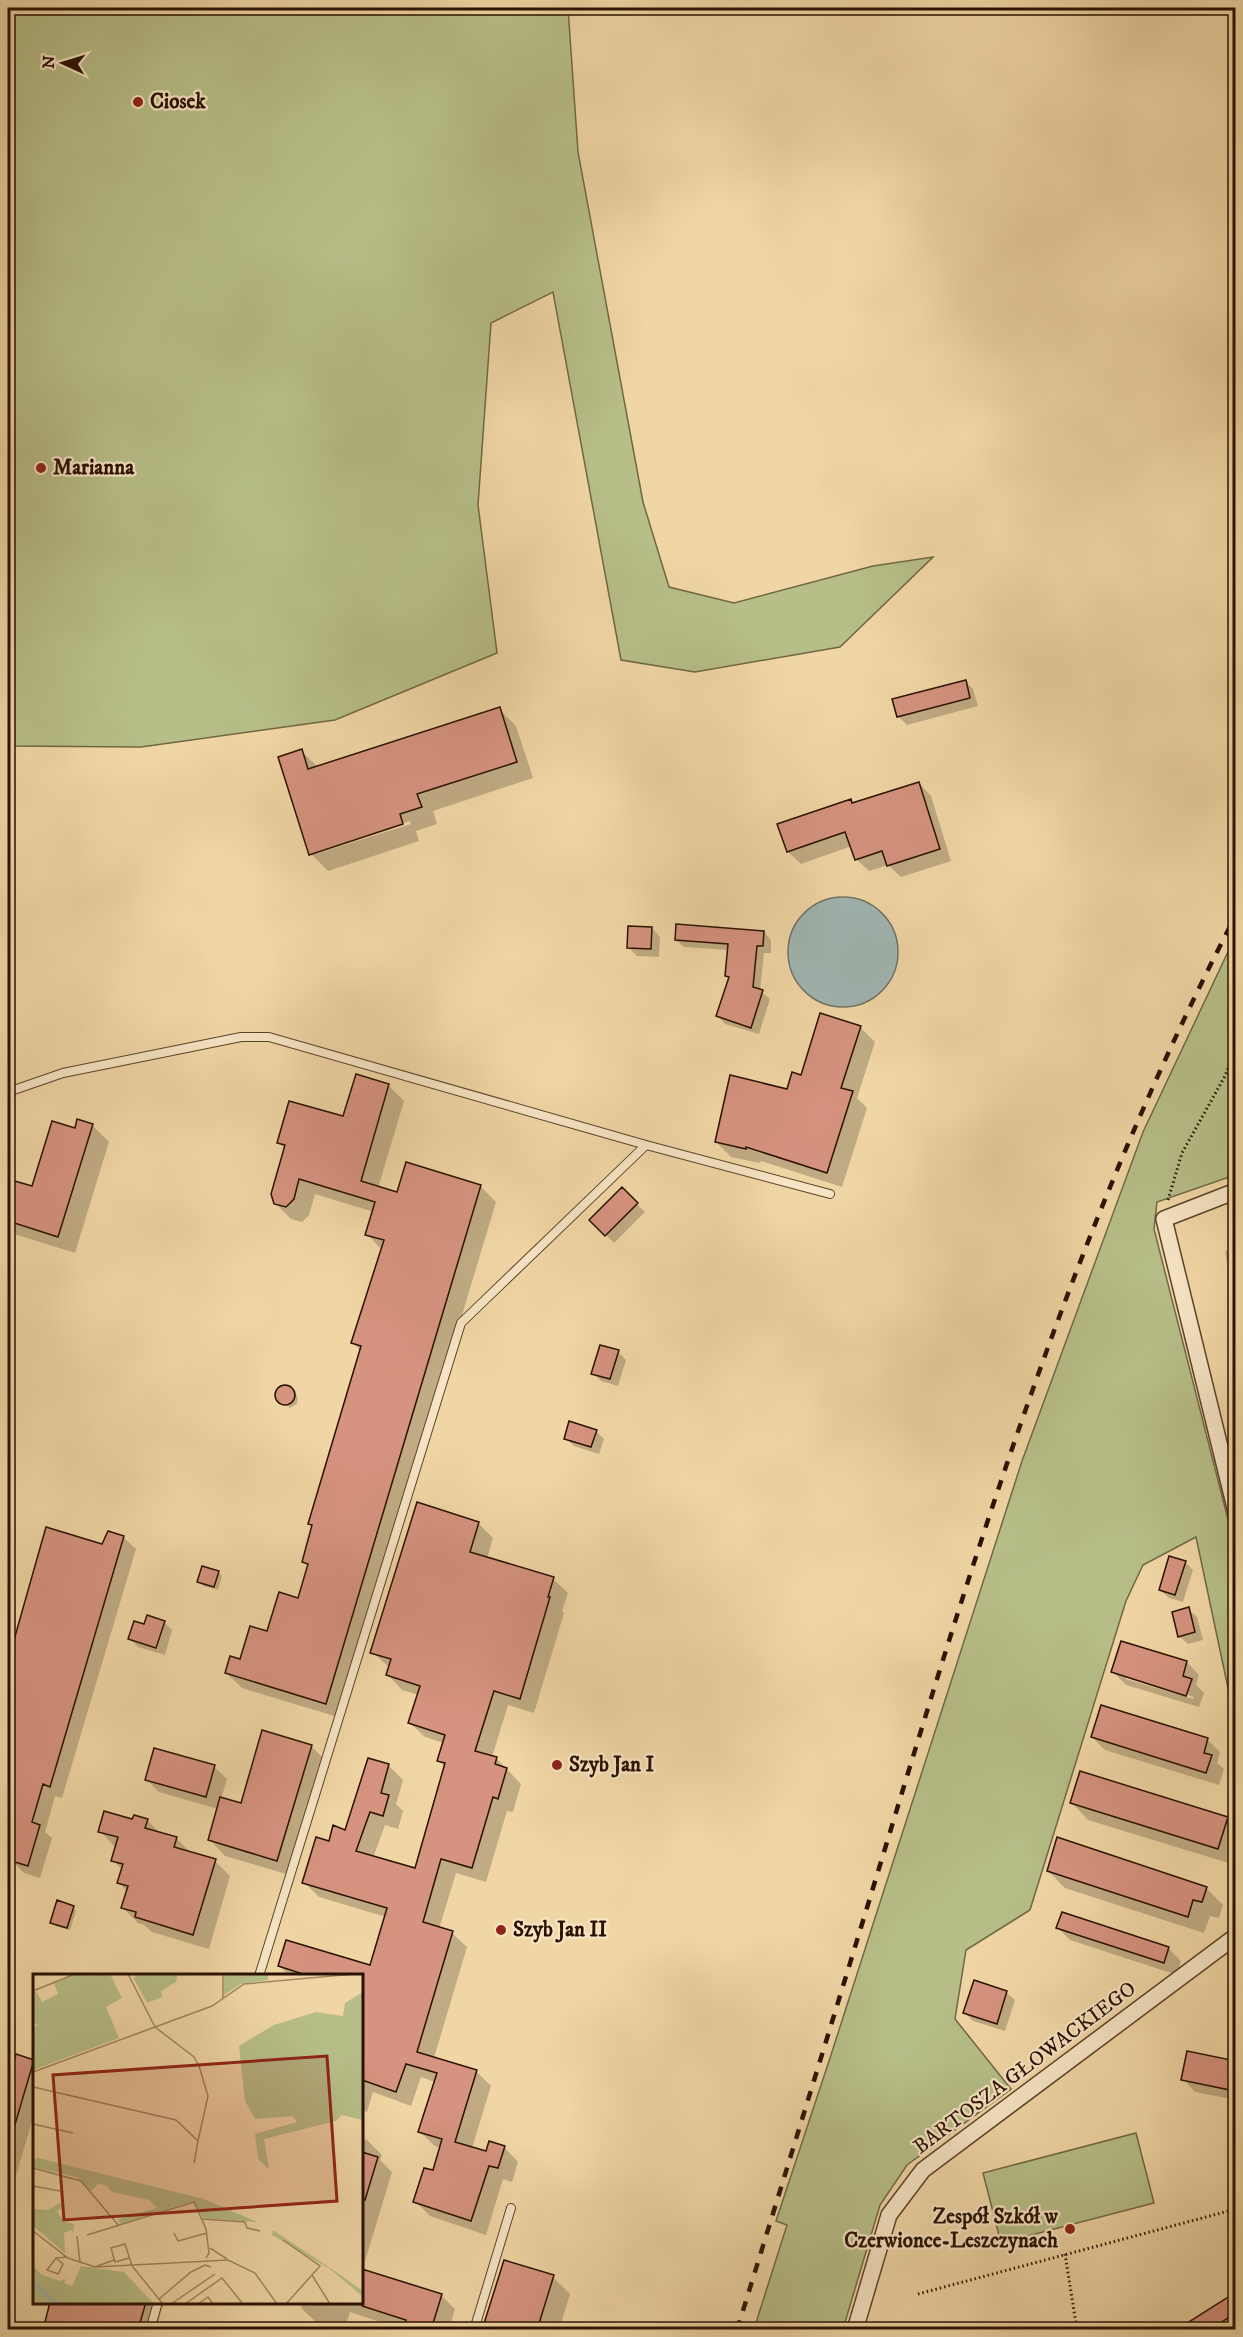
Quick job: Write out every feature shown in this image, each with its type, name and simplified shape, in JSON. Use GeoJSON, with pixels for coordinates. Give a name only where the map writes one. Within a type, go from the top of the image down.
{"type":"FeatureCollection","features":[{"type":"Feature","properties":{"kind":"street"},"geometry":{"type":"LineString","coordinates":[[1236,1191],[1164,1219],[1236,1512]]}},
{"type":"Feature","properties":{"kind":"street","name":"BARTOSZA GŁOWACKIEGO"},"geometry":{"type":"LineString","coordinates":[[855,2330],[889,2215],[923,2170],[1236,1936]]}},
{"type":"Feature","properties":{"kind":"lane"},"geometry":{"type":"LineString","coordinates":[[8,1092],[63,1073],[241,1037],[269,1037],[646,1145],[830,1194]]}},
{"type":"Feature","properties":{"kind":"lane"},"geometry":{"type":"LineString","coordinates":[[261,1974],[461,1323],[646,1145]]}},
{"type":"Feature","properties":{"kind":"lane"},"geometry":{"type":"LineString","coordinates":[[474,2330],[511,2208]]}},
{"type":"Feature","properties":{"kind":"lane"},"geometry":{"type":"LineString","coordinates":[[150,2330],[157,2304]]}},
{"type":"Feature","properties":{"kind":"path"},"geometry":{"type":"LineString","coordinates":[[1164,1219],[1182,1152],[1226,1076],[1236,1048]]}},
{"type":"Feature","properties":{"kind":"path"},"geometry":{"type":"LineString","coordinates":[[918,2294],[1236,2209]]}},
{"type":"Feature","properties":{"kind":"path"},"geometry":{"type":"LineString","coordinates":[[1065,2254],[1077,2330]]}},
{"type":"Feature","properties":{"kind":"green space"},"geometry":{"type":"Polygon","coordinates":[[[8,8],[568,8],[578,152],[643,502],[669,587],[734,603],[873,566],[933,557],[840,647],[695,672],[621,660],[553,292],[491,323],[478,505],[497,653],[335,720],[141,747],[8,746],[8,8]]]}},
{"type":"Feature","properties":{"kind":"green space"},"geometry":{"type":"Polygon","coordinates":[[[1235,937],[1235,1175],[1157,1202],[1154,1229],[1235,1547],[1235,1721],[1196,1537],[1143,1565],[1126,1601],[1030,1910],[966,1950],[955,2019],[1011,2089],[907,2165],[880,2205],[843,2329],[754,2329],[787,2225],[776,2221],[1022,1461],[1143,1132],[1235,937]]]}},
{"type":"Feature","properties":{"kind":"green space"},"geometry":{"type":"Polygon","coordinates":[[[1136,2133],[1154,2203],[1001,2243],[983,2173],[1136,2133]]]}},
{"type":"Feature","properties":{"kind":"water"},"geometry":{"type":"Polygon","coordinates":[[[843,897],[864,901],[882,913],[894,931],[898,952],[894,973],[882,991],[864,1003],[843,1007],[822,1003],[804,991],[792,973],[788,952],[792,931],[804,913],[822,901],[843,897]]]}},
{"type":"Feature","properties":{"kind":"building"},"geometry":{"type":"Polygon","coordinates":[[[966,680],[970,698],[897,717],[892,699],[966,680]]]}},
{"type":"Feature","properties":{"kind":"building"},"geometry":{"type":"Polygon","coordinates":[[[500,707],[517,762],[417,794],[422,807],[400,814],[403,824],[309,855],[278,757],[302,749],[308,769],[500,707]]]}},
{"type":"Feature","properties":{"kind":"building"},"geometry":{"type":"Polygon","coordinates":[[[919,782],[940,849],[887,866],[882,851],[855,860],[845,832],[787,852],[777,824],[851,799],[852,803],[919,782]]]}},
{"type":"Feature","properties":{"kind":"building"},"geometry":{"type":"Polygon","coordinates":[[[676,924],[764,931],[763,946],[757,946],[753,987],[763,990],[751,1028],[716,1016],[729,977],[725,976],[728,944],[675,940],[676,924]]]}},
{"type":"Feature","properties":{"kind":"building"},"geometry":{"type":"Polygon","coordinates":[[[628,926],[652,927],[651,949],[627,948],[628,926]]]}},
{"type":"Feature","properties":{"kind":"building"},"geometry":{"type":"Polygon","coordinates":[[[820,1013],[861,1026],[841,1088],[853,1091],[827,1173],[746,1147],[746,1149],[715,1142],[730,1075],[787,1089],[792,1072],[801,1075],[820,1013]]]}},
{"type":"Feature","properties":{"kind":"building"},"geometry":{"type":"Polygon","coordinates":[[[356,1074],[389,1084],[361,1181],[397,1192],[406,1162],[481,1185],[326,1704],[225,1673],[230,1656],[240,1659],[250,1626],[267,1631],[279,1592],[298,1598],[308,1564],[302,1562],[312,1525],[308,1524],[361,1346],[351,1343],[384,1240],[365,1235],[375,1202],[299,1179],[294,1199],[286,1207],[274,1204],[271,1194],[285,1145],[277,1143],[289,1101],[343,1116],[356,1074]]]}},
{"type":"Feature","properties":{"kind":"building"},"geometry":{"type":"Polygon","coordinates":[[[77,1119],[93,1124],[58,1237],[8,1221],[8,1179],[32,1186],[52,1121],[75,1128],[77,1119]]]}},
{"type":"Feature","properties":{"kind":"building"},"geometry":{"type":"Polygon","coordinates":[[[622,1187],[638,1203],[605,1236],[589,1220],[622,1187]]]}},
{"type":"Feature","properties":{"kind":"building"},"geometry":{"type":"Polygon","coordinates":[[[600,1345],[619,1350],[610,1379],[591,1374],[600,1345]]]}},
{"type":"Feature","properties":{"kind":"building"},"geometry":{"type":"Polygon","coordinates":[[[285,1385],[292,1388],[295,1395],[292,1402],[285,1405],[278,1402],[275,1395],[278,1388],[285,1385]]]}},
{"type":"Feature","properties":{"kind":"building"},"geometry":{"type":"Polygon","coordinates":[[[569,1421],[597,1430],[591,1447],[564,1439],[569,1421]]]}},
{"type":"Feature","properties":{"kind":"building"},"geometry":{"type":"Polygon","coordinates":[[[417,1502],[479,1522],[470,1552],[554,1577],[520,1699],[494,1691],[475,1751],[497,1757],[495,1764],[507,1768],[498,1799],[493,1797],[472,1868],[441,1859],[423,1922],[453,1931],[417,2052],[477,2070],[455,2142],[486,2151],[489,2141],[505,2146],[498,2168],[489,2166],[471,2221],[413,2202],[424,2168],[433,2170],[442,2139],[418,2132],[437,2073],[406,2064],[396,2092],[363,2080],[363,1974],[303,1974],[278,1966],[286,1940],[370,1965],[387,1908],[302,1883],[316,1837],[329,1841],[333,1825],[345,1830],[368,1758],[389,1764],[381,1793],[389,1795],[383,1816],[370,1812],[356,1851],[415,1868],[445,1763],[437,1761],[445,1735],[408,1723],[420,1686],[386,1675],[391,1659],[370,1653],[417,1502]]]}},
{"type":"Feature","properties":{"kind":"building"},"geometry":{"type":"Polygon","coordinates":[[[46,1527],[102,1544],[108,1531],[124,1536],[50,1787],[43,1784],[32,1822],[40,1825],[28,1866],[8,1860],[8,1661],[46,1527]]]}},
{"type":"Feature","properties":{"kind":"building"},"geometry":{"type":"Polygon","coordinates":[[[1169,1556],[1186,1561],[1175,1595],[1159,1590],[1169,1556]]]}},
{"type":"Feature","properties":{"kind":"building"},"geometry":{"type":"Polygon","coordinates":[[[202,1566],[219,1571],[214,1587],[197,1582],[202,1566]]]}},
{"type":"Feature","properties":{"kind":"building"},"geometry":{"type":"Polygon","coordinates":[[[1189,1607],[1195,1632],[1178,1637],[1172,1612],[1189,1607]]]}},
{"type":"Feature","properties":{"kind":"building"},"geometry":{"type":"Polygon","coordinates":[[[147,1615],[165,1621],[156,1648],[128,1639],[134,1621],[144,1624],[147,1615]]]}},
{"type":"Feature","properties":{"kind":"building"},"geometry":{"type":"Polygon","coordinates":[[[1121,1641],[1187,1661],[1183,1676],[1192,1679],[1186,1696],[1111,1672],[1121,1641]]]}},
{"type":"Feature","properties":{"kind":"building"},"geometry":{"type":"Polygon","coordinates":[[[1101,1705],[1208,1738],[1204,1753],[1212,1755],[1206,1773],[1091,1737],[1101,1705]]]}},
{"type":"Feature","properties":{"kind":"building"},"geometry":{"type":"Polygon","coordinates":[[[262,1730],[312,1745],[277,1861],[208,1840],[220,1797],[241,1803],[262,1730]]]}},
{"type":"Feature","properties":{"kind":"building"},"geometry":{"type":"Polygon","coordinates":[[[154,1748],[215,1765],[206,1797],[145,1780],[154,1748]]]}},
{"type":"Feature","properties":{"kind":"building"},"geometry":{"type":"Polygon","coordinates":[[[1080,1771],[1228,1817],[1218,1849],[1070,1803],[1080,1771]]]}},
{"type":"Feature","properties":{"kind":"building"},"geometry":{"type":"Polygon","coordinates":[[[104,1811],[132,1819],[134,1815],[148,1819],[145,1828],[177,1837],[174,1847],[216,1859],[193,1935],[135,1917],[136,1912],[121,1908],[128,1886],[117,1883],[123,1864],[111,1861],[118,1837],[98,1832],[104,1811]]]}},
{"type":"Feature","properties":{"kind":"building"},"geometry":{"type":"Polygon","coordinates":[[[1057,1837],[1207,1887],[1202,1902],[1193,1900],[1188,1917],[1047,1871],[1057,1837]]]}},
{"type":"Feature","properties":{"kind":"building"},"geometry":{"type":"Polygon","coordinates":[[[57,1900],[74,1906],[67,1928],[50,1923],[57,1900]]]}},
{"type":"Feature","properties":{"kind":"building"},"geometry":{"type":"Polygon","coordinates":[[[1062,1912],[1169,1947],[1164,1963],[1056,1928],[1062,1912]]]}},
{"type":"Feature","properties":{"kind":"building"},"geometry":{"type":"Polygon","coordinates":[[[974,1980],[1007,1991],[997,2024],[963,2013],[974,1980]]]}},
{"type":"Feature","properties":{"kind":"building"},"geometry":{"type":"Polygon","coordinates":[[[1187,2051],[1236,2061],[1236,2087],[1231,2086],[1230,2090],[1181,2080],[1187,2051]]]}},
{"type":"Feature","properties":{"kind":"building"},"geometry":{"type":"Polygon","coordinates":[[[16,2054],[33,2060],[11,2138],[8,2137],[8,2082],[16,2054]]]}},
{"type":"Feature","properties":{"kind":"building"},"geometry":{"type":"Polygon","coordinates":[[[363,2152],[378,2157],[365,2200],[363,2199],[363,2152]]]}},
{"type":"Feature","properties":{"kind":"building"},"geometry":{"type":"Polygon","coordinates":[[[504,2260],[554,2275],[537,2330],[482,2330],[504,2260]]]}},
{"type":"Feature","properties":{"kind":"building"},"geometry":{"type":"Polygon","coordinates":[[[363,2269],[442,2294],[431,2330],[404,2330],[406,2320],[362,2306],[363,2269]]]}},
{"type":"Feature","properties":{"kind":"building"},"geometry":{"type":"Polygon","coordinates":[[[1236,2292],[1236,2313],[1209,2330],[1176,2330],[1236,2292]]]}},
{"type":"Feature","properties":{"kind":"building"},"geometry":{"type":"Polygon","coordinates":[[[50,2304],[145,2304],[138,2330],[43,2330],[50,2304]]]}},
{"type":"Feature","properties":{"kind":"railway"},"geometry":{"type":"LineString","coordinates":[[737,2330],[971,1570],[1048,1348],[1135,1129],[1183,1021],[1236,915]]}},
{"type":"Feature","properties":{"kind":"place","name":"Ciosek"},"geometry":{"type":"Point","coordinates":[138,102]}},
{"type":"Feature","properties":{"kind":"place","name":"Marianna"},"geometry":{"type":"Point","coordinates":[41,468]}},
{"type":"Feature","properties":{"kind":"place","name":"Szyb Jan I"},"geometry":{"type":"Point","coordinates":[557,1765]}},
{"type":"Feature","properties":{"kind":"place","name":"Szyb Jan II"},"geometry":{"type":"Point","coordinates":[501,1930]}},
{"type":"Feature","properties":{"kind":"place","name":"Zespół Szkół w Czerwionce-Leszczynach"},"geometry":{"type":"Point","coordinates":[1070,2229]}}]}
